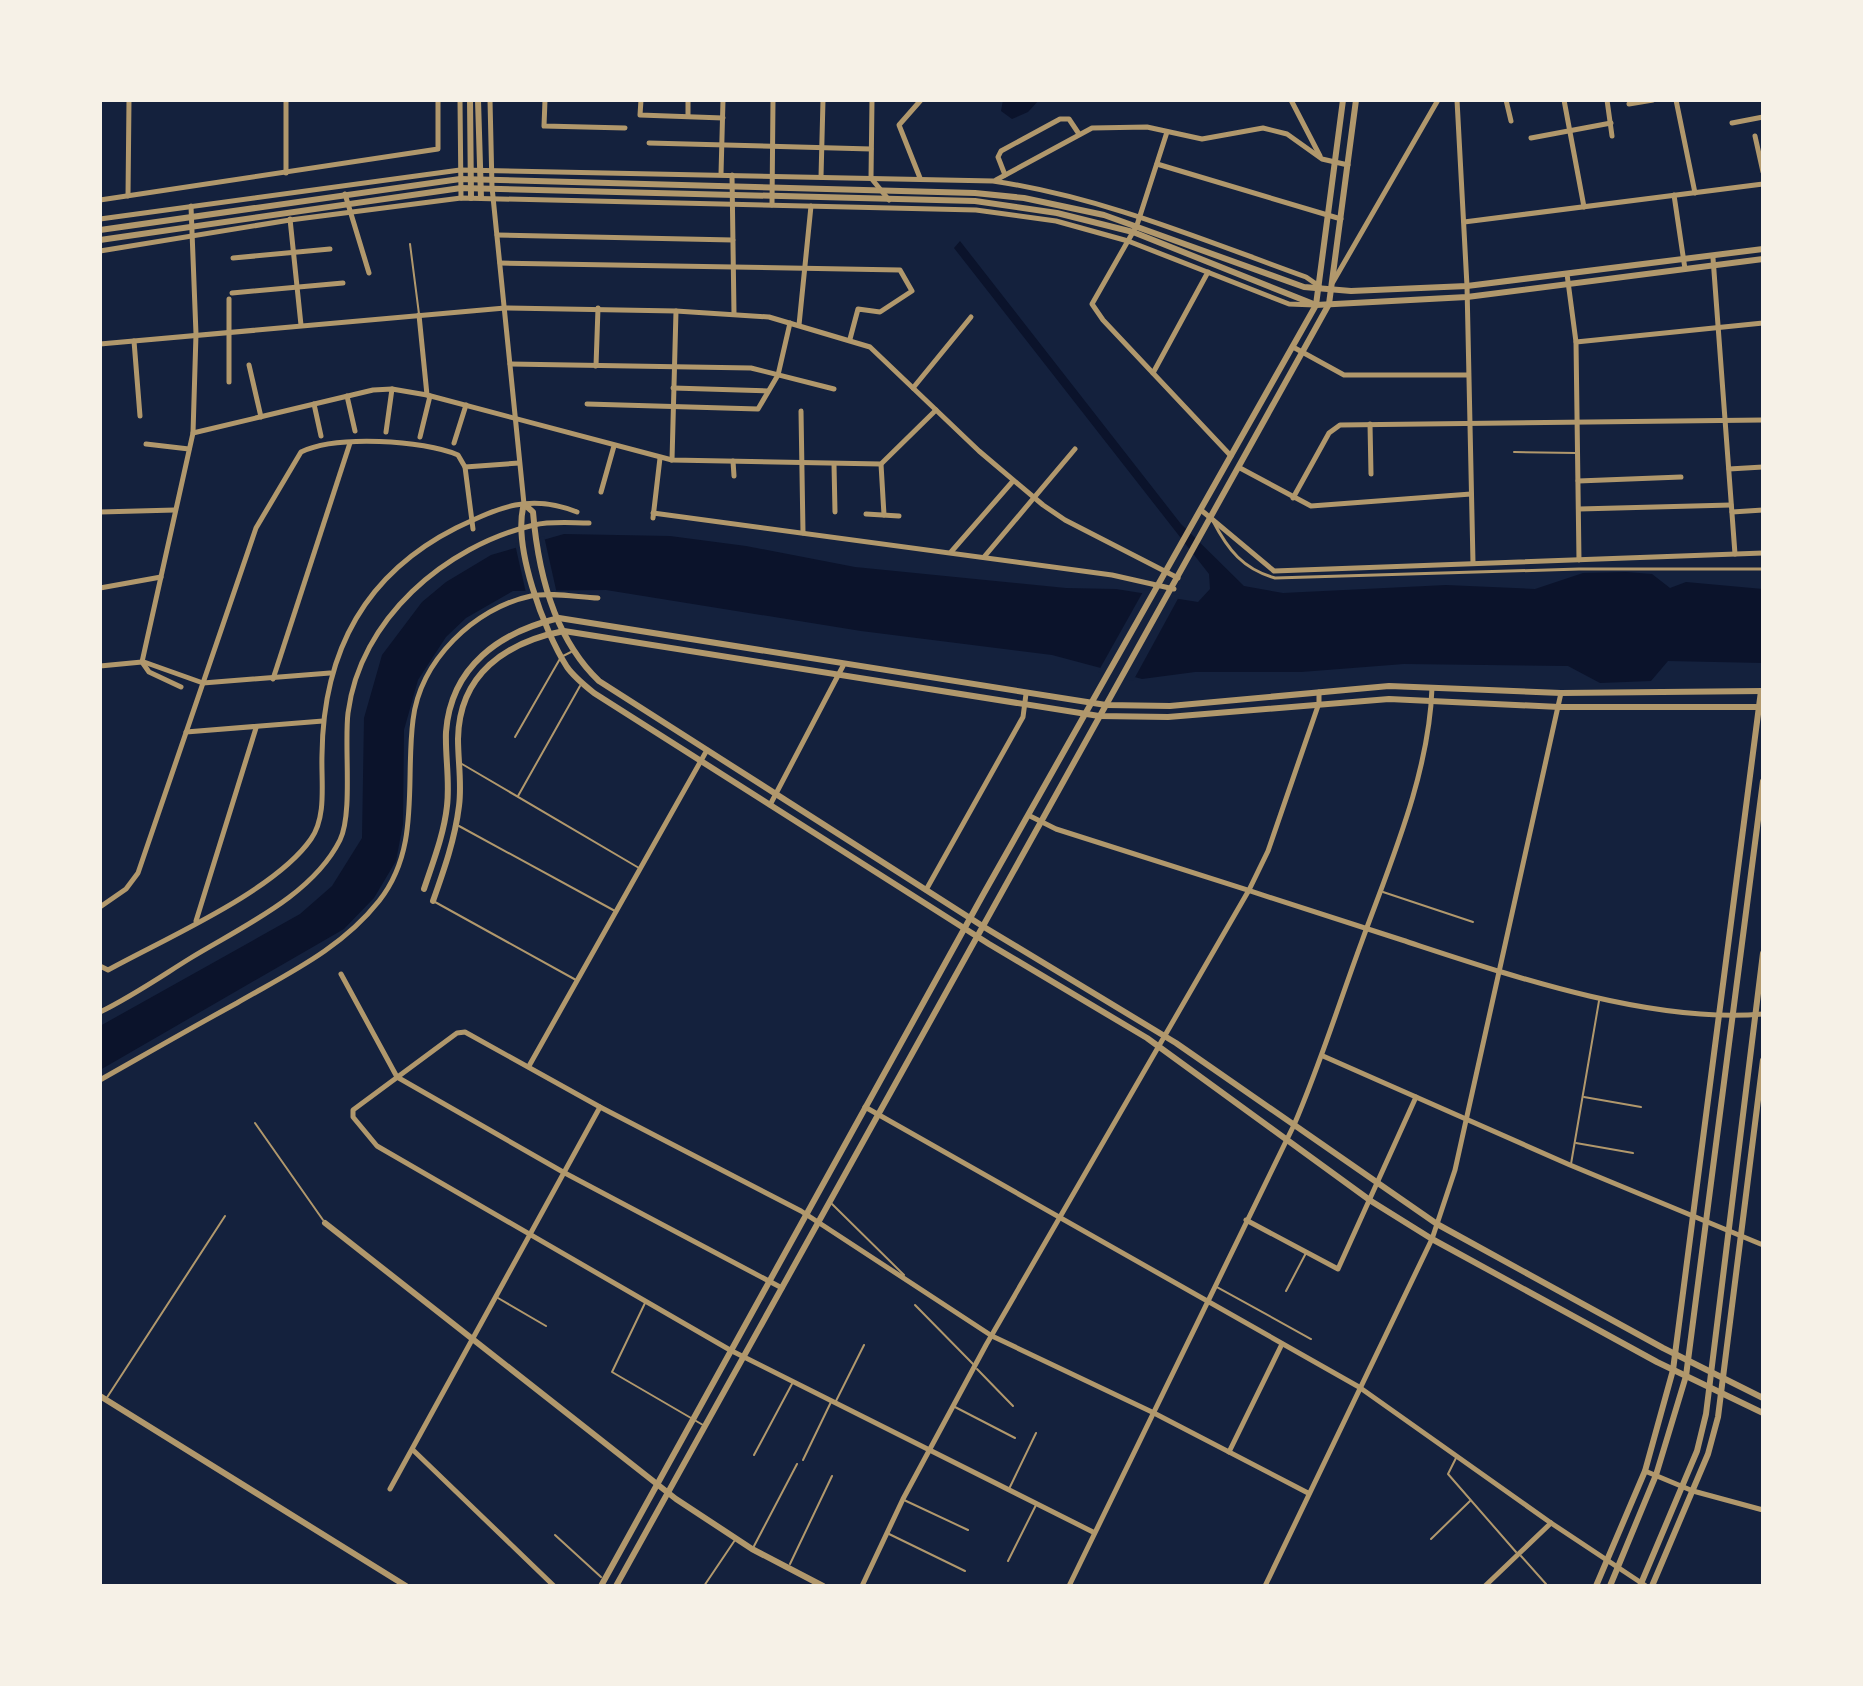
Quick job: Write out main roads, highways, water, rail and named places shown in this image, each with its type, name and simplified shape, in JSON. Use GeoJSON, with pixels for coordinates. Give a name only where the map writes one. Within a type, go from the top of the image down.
{"type":"FeatureCollection","features":[{"type":"Feature","properties":{"kind":"water"},"geometry":{"type":"Polygon","coordinates":[[[1003,100],[1039,100],[1028,112],[1012,119],[1001,111],[1003,100]]]}},
{"type":"Feature","properties":{"kind":"water"},"geometry":{"type":"Polygon","coordinates":[[[960,241],[1181,524],[1244,586],[1283,593],[1446,585],[1535,589],[1583,573],[1626,572],[1652,574],[1670,588],[1686,582],[1763,589],[1763,663],[1668,661],[1651,681],[1600,683],[1568,666],[1404,664],[1301,672],[1195,672],[1142,679],[1052,655],[861,631],[606,590],[513,591],[466,618],[446,637],[418,680],[404,730],[403,824],[396,861],[374,898],[344,929],[100,1070],[100,1026],[300,914],[332,886],[362,838],[364,718],[382,655],[422,602],[446,582],[491,555],[564,534],[670,536],[746,546],[855,567],[1066,588],[1116,589],[1198,602],[1210,589],[1209,574],[954,248],[960,241]]]}}]}
